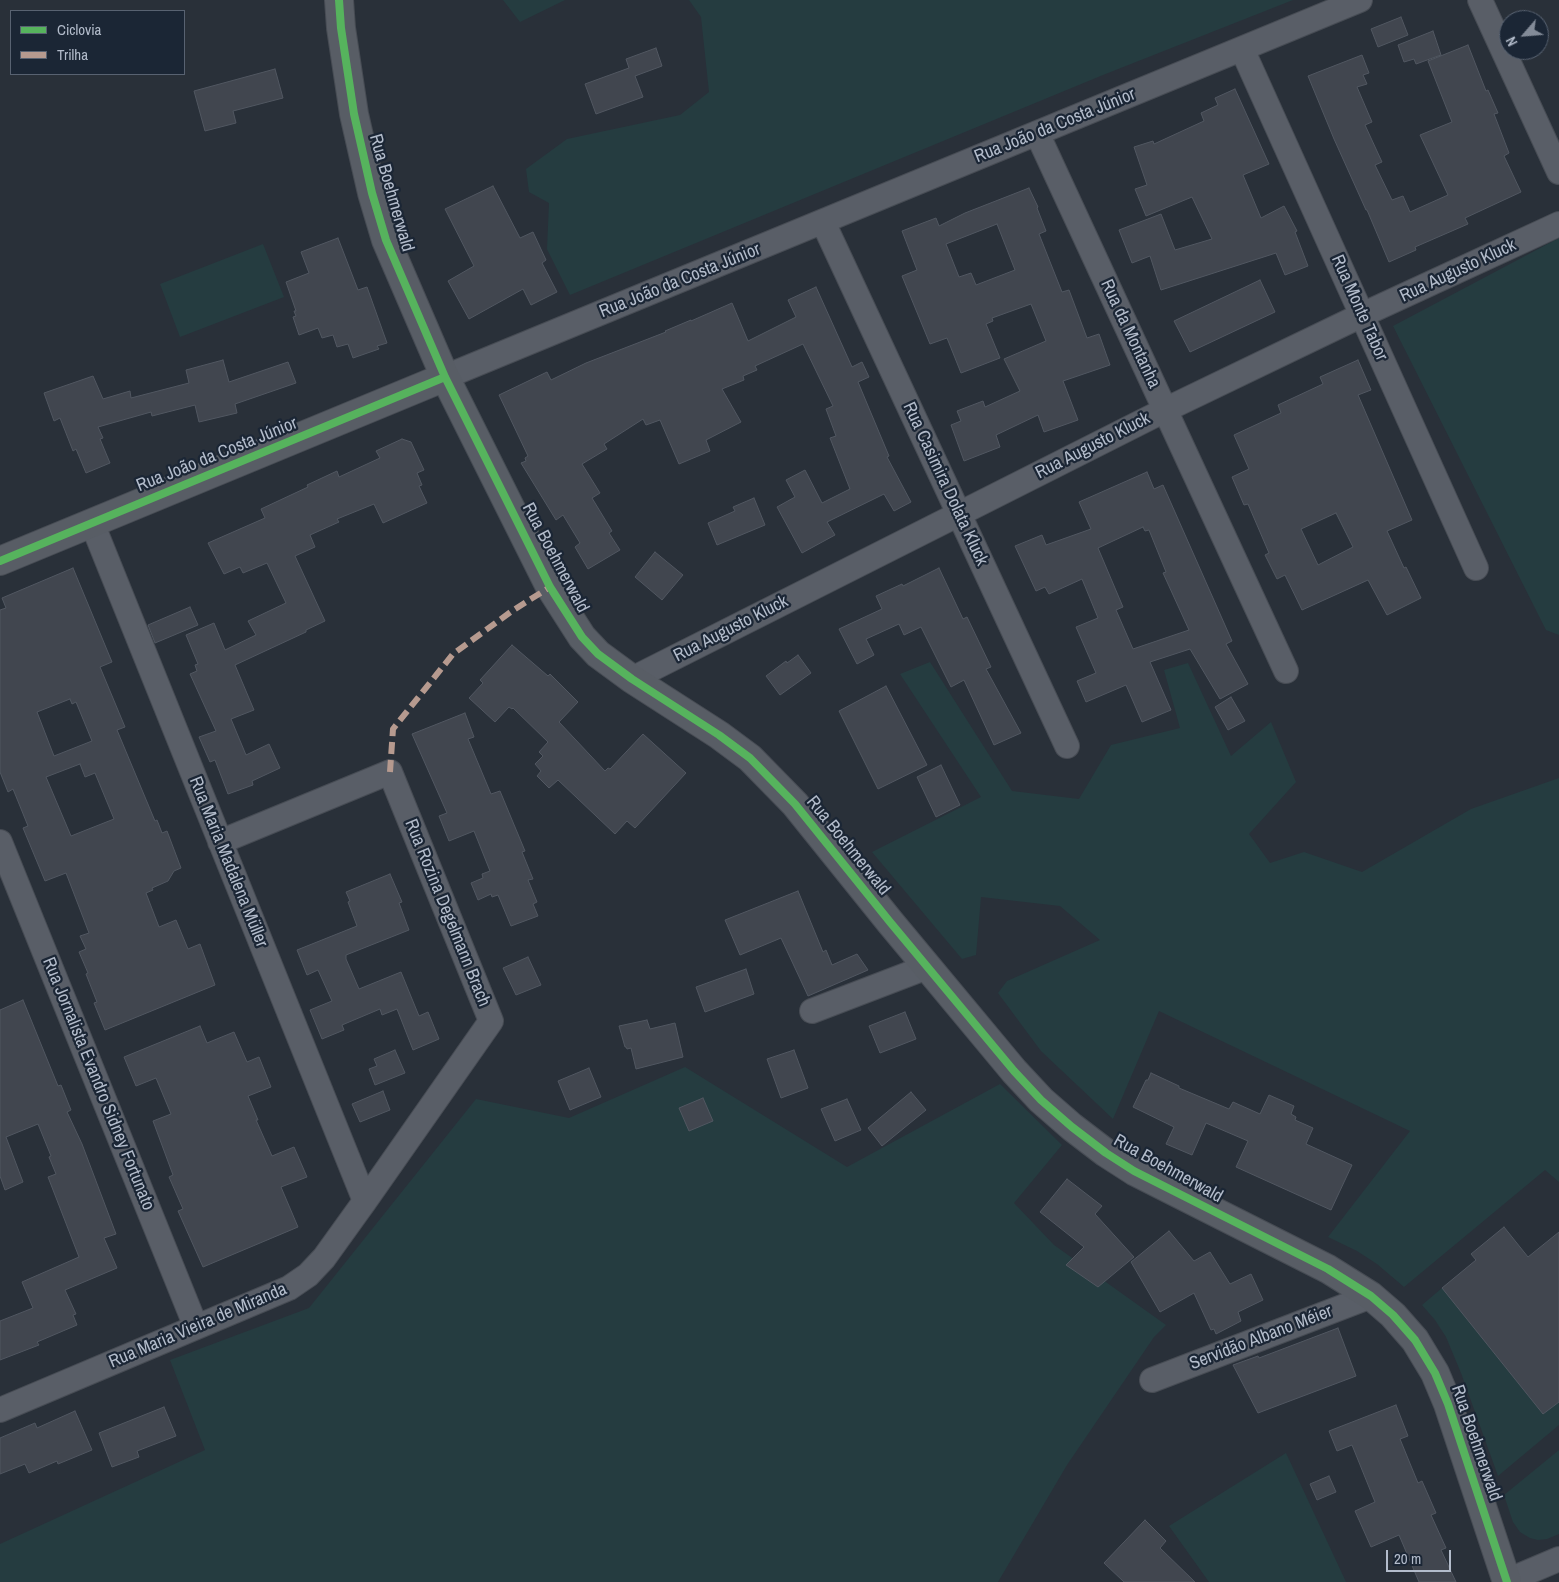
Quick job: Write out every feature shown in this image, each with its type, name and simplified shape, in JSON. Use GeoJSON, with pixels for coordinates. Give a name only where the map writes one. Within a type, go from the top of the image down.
{"type":"FeatureCollection","features":[{"type":"Feature","properties":{"kind":"main road","name":"Rua Boehmerwald"},"geometry":{"type":"LineString","coordinates":[[338,0],[354,114],[372,193],[389,248],[445,378],[550,587],[582,637],[598,654],[750,758],[795,804],[1014,1071],[1034,1093],[1072,1127],[1106,1153],[1158,1184],[1328,1269],[1371,1296],[1393,1315],[1416,1340],[1435,1373],[1448,1404],[1507,1582]]}},
{"type":"Feature","properties":{"kind":"main road","name":"Rua João da Costa Júnior"},"geometry":{"type":"LineString","coordinates":[[0,561],[445,378]]}},
{"type":"Feature","properties":{"kind":"street","name":"Rua João da Costa Júnior"},"geometry":{"type":"LineString","coordinates":[[445,378],[1360,0]]}},
{"type":"Feature","properties":{"kind":"street"},"geometry":{"type":"LineString","coordinates":[[1480,0],[1559,172]]}},
{"type":"Feature","properties":{"kind":"street","name":"Rua Monte Tabor"},"geometry":{"type":"LineString","coordinates":[[1242,49],[1476,568]]}},
{"type":"Feature","properties":{"kind":"street","name":"Rua da Montanha"},"geometry":{"type":"LineString","coordinates":[[1037,133],[1286,671]]}},
{"type":"Feature","properties":{"kind":"street","name":"Rua Casimira Dolata Kluck"},"geometry":{"type":"LineString","coordinates":[[823,222],[1067,746]]}},
{"type":"Feature","properties":{"kind":"street","name":"Rua Augusto Kluck"},"geometry":{"type":"LineString","coordinates":[[632,678],[1165,410],[1362,315],[1559,224]]}},
{"type":"Feature","properties":{"kind":"street","name":"Rua Maria Madalena Müller"},"geometry":{"type":"LineString","coordinates":[[92,523],[365,1201]]}},
{"type":"Feature","properties":{"kind":"street","name":"Rua Rozina Degelmann Brach"},"geometry":{"type":"LineString","coordinates":[[220,842],[390,772],[491,1021],[365,1201]]}},
{"type":"Feature","properties":{"kind":"street","name":"Rua Jornalista Evandro Sidney Fortunato"},"geometry":{"type":"LineString","coordinates":[[0,842],[196,1327]]}},
{"type":"Feature","properties":{"kind":"street"},"geometry":{"type":"LineString","coordinates":[[812,1011],[927,967]]}},
{"type":"Feature","properties":{"kind":"street","name":"Rua Maria Vieira de Miranda"},"geometry":{"type":"LineString","coordinates":[[0,1410],[289,1288],[308,1275],[324,1258],[365,1201]]}},
{"type":"Feature","properties":{"kind":"street","name":"Servidão Albano Méier"},"geometry":{"type":"LineString","coordinates":[[1152,1380],[1371,1296]]}},
{"type":"Feature","properties":{"kind":"street"},"geometry":{"type":"LineString","coordinates":[[1507,1582],[1559,1558]]}},
{"type":"Feature","properties":{"kind":"green space"},"geometry":{"type":"Polygon","coordinates":[[[503,0],[565,0],[520,22],[503,0]]]}},
{"type":"Feature","properties":{"kind":"green space"},"geometry":{"type":"Polygon","coordinates":[[[689,0],[1293,0],[1103,75],[570,295],[547,249],[549,203],[529,192],[526,169],[567,139],[680,115],[709,92],[701,17],[689,0]]]}},
{"type":"Feature","properties":{"kind":"green space"},"geometry":{"type":"Polygon","coordinates":[[[1559,238],[1559,635],[1546,630],[1393,326],[1559,238]]]}},
{"type":"Feature","properties":{"kind":"green space"},"geometry":{"type":"Polygon","coordinates":[[[263,244],[284,297],[180,337],[160,284],[263,244]]]}},
{"type":"Feature","properties":{"kind":"green space"},"geometry":{"type":"Polygon","coordinates":[[[930,662],[1012,791],[1079,799],[1111,745],[1180,728],[1164,670],[1188,663],[1231,756],[1271,722],[1296,782],[1249,834],[1270,863],[1304,852],[1362,872],[1471,809],[1559,778],[1559,1182],[1545,1170],[1404,1287],[1377,1264],[1357,1251],[1328,1237],[1410,1131],[1159,1011],[1113,1119],[1041,1051],[998,993],[1007,981],[1100,940],[1060,906],[981,897],[976,955],[962,959],[872,852],[981,797],[900,674],[930,662]]]}},
{"type":"Feature","properties":{"kind":"green space"},"geometry":{"type":"Polygon","coordinates":[[[685,1067],[847,1167],[1000,1084],[1062,1145],[1014,1203],[1054,1245],[1166,1325],[1154,1337],[1067,1465],[998,1582],[0,1582],[0,1544],[205,1450],[170,1360],[309,1308],[476,1099],[569,1118],[685,1067]]]}},
{"type":"Feature","properties":{"kind":"green space"},"geometry":{"type":"Polygon","coordinates":[[[1442,1288],[1543,1414],[1559,1402],[1559,1425],[1498,1476],[1446,1337],[1422,1305],[1442,1288]]]}},
{"type":"Feature","properties":{"kind":"green space"},"geometry":{"type":"Polygon","coordinates":[[[1559,1450],[1559,1534],[1547,1539],[1538,1540],[1530,1538],[1520,1532],[1513,1522],[1504,1495],[1559,1450]]]}},
{"type":"Feature","properties":{"kind":"green space"},"geometry":{"type":"Polygon","coordinates":[[[1286,1453],[1346,1582],[1209,1582],[1169,1526],[1286,1453]]]}},
{"type":"Feature","properties":{"kind":"building"},"geometry":{"type":"Polygon","coordinates":[[[1401,17],[1408,35],[1378,47],[1371,29],[1401,17]]]}},
{"type":"Feature","properties":{"kind":"building"},"geometry":{"type":"Polygon","coordinates":[[[1433,31],[1441,55],[1416,64],[1414,59],[1404,62],[1398,45],[1433,31]]]}},
{"type":"Feature","properties":{"kind":"building"},"geometry":{"type":"Polygon","coordinates":[[[1468,45],[1486,91],[1488,90],[1498,113],[1494,114],[1509,153],[1504,156],[1521,192],[1465,218],[1468,224],[1415,247],[1416,250],[1389,262],[1308,76],[1362,55],[1369,73],[1363,75],[1367,84],[1357,87],[1372,122],[1365,125],[1382,162],[1375,165],[1392,200],[1403,196],[1410,212],[1448,195],[1420,135],[1452,122],[1428,61],[1468,45]]]}},
{"type":"Feature","properties":{"kind":"building"},"geometry":{"type":"Polygon","coordinates":[[[656,48],[662,66],[635,76],[643,97],[596,114],[585,84],[629,68],[626,59],[656,48]]]}},
{"type":"Feature","properties":{"kind":"building"},"geometry":{"type":"Polygon","coordinates":[[[275,69],[283,98],[233,111],[236,123],[205,131],[194,91],[275,69]]]}},
{"type":"Feature","properties":{"kind":"building"},"geometry":{"type":"Polygon","coordinates":[[[1235,89],[1269,164],[1243,175],[1261,218],[1284,206],[1297,231],[1295,232],[1308,266],[1285,275],[1276,253],[1161,290],[1150,256],[1132,263],[1119,230],[1161,214],[1175,250],[1212,239],[1192,197],[1146,216],[1135,189],[1147,185],[1134,147],[1153,141],[1154,144],[1204,121],[1201,113],[1218,105],[1215,98],[1235,89]]]}},
{"type":"Feature","properties":{"kind":"building"},"geometry":{"type":"Polygon","coordinates":[[[493,186],[520,238],[533,232],[546,260],[542,263],[557,292],[531,305],[523,289],[469,319],[448,281],[474,266],[445,209],[493,186]]]}},
{"type":"Feature","properties":{"kind":"building"},"geometry":{"type":"Polygon","coordinates":[[[1029,188],[1046,231],[1039,234],[1062,292],[1069,290],[1087,338],[1099,334],[1110,365],[1063,381],[1078,420],[1044,432],[1038,415],[996,435],[1000,447],[964,461],[951,425],[961,421],[957,411],[983,401],[985,407],[1020,391],[1004,359],[1046,341],[1031,304],[992,318],[993,321],[986,324],[1000,358],[961,373],[947,338],[930,344],[902,276],[917,270],[902,231],[936,218],[939,226],[965,213],[1029,188]],[[997,224],[946,244],[959,277],[971,273],[976,285],[1015,270],[997,224]]]}},
{"type":"Feature","properties":{"kind":"building"},"geometry":{"type":"Polygon","coordinates":[[[338,238],[358,290],[367,287],[387,343],[377,346],[379,349],[353,358],[348,344],[337,347],[333,335],[322,338],[318,328],[299,335],[293,317],[296,316],[294,311],[296,311],[286,282],[309,273],[301,252],[338,238]]]}},
{"type":"Feature","properties":{"kind":"building"},"geometry":{"type":"Polygon","coordinates":[[[1260,280],[1275,312],[1190,352],[1174,321],[1260,280]]]}},
{"type":"Feature","properties":{"kind":"building"},"geometry":{"type":"Polygon","coordinates":[[[816,287],[852,367],[862,362],[869,377],[858,382],[889,456],[887,457],[911,502],[894,511],[884,494],[827,522],[835,535],[802,553],[777,507],[795,497],[786,480],[805,470],[822,503],[850,489],[830,438],[836,436],[826,409],[833,406],[803,344],[755,366],[757,370],[743,376],[744,380],[722,389],[741,422],[706,440],[710,451],[679,464],[660,420],[646,425],[643,419],[604,444],[607,449],[582,464],[600,493],[592,498],[612,531],[609,533],[620,550],[588,569],[575,547],[580,543],[563,515],[556,520],[521,463],[526,461],[525,458],[528,456],[499,395],[547,372],[551,380],[586,363],[666,332],[732,303],[748,341],[796,317],[788,300],[816,287]]]}},
{"type":"Feature","properties":{"kind":"building"},"geometry":{"type":"Polygon","coordinates":[[[223,360],[229,382],[288,362],[296,383],[235,404],[237,413],[199,422],[195,405],[152,416],[151,412],[98,427],[103,438],[100,439],[110,463],[86,473],[76,449],[73,451],[60,418],[54,421],[44,393],[93,376],[103,399],[130,391],[131,398],[189,383],[186,370],[223,360]]]}},
{"type":"Feature","properties":{"kind":"building"},"geometry":{"type":"Polygon","coordinates":[[[1358,360],[1371,390],[1358,395],[1412,520],[1387,531],[1404,568],[1406,567],[1421,598],[1387,615],[1368,580],[1302,610],[1285,575],[1277,579],[1265,555],[1269,553],[1248,504],[1244,505],[1232,477],[1249,469],[1234,435],[1281,413],[1278,405],[1323,384],[1320,377],[1358,360]],[[1336,513],[1301,529],[1318,565],[1353,547],[1336,513]]]}},
{"type":"Feature","properties":{"kind":"building"},"geometry":{"type":"Polygon","coordinates":[[[402,439],[411,442],[424,470],[417,473],[422,485],[419,486],[427,503],[383,523],[374,504],[337,519],[339,522],[310,535],[315,547],[295,556],[325,621],[306,630],[306,632],[235,665],[254,710],[231,719],[246,755],[269,744],[280,768],[252,781],[253,785],[228,794],[215,760],[210,762],[199,737],[216,731],[190,674],[197,671],[195,665],[198,664],[186,635],[214,623],[225,650],[256,635],[248,621],[286,603],[267,563],[243,573],[240,567],[224,574],[208,543],[265,518],[261,509],[308,487],[307,485],[337,471],[339,477],[380,458],[376,451],[402,439]]]}},
{"type":"Feature","properties":{"kind":"building"},"geometry":{"type":"Polygon","coordinates":[[[1147,472],[1154,489],[1163,485],[1232,641],[1226,644],[1248,684],[1220,699],[1190,649],[1150,662],[1171,710],[1142,722],[1126,685],[1086,702],[1077,681],[1096,673],[1076,627],[1098,618],[1082,579],[1049,594],[1045,587],[1036,591],[1015,546],[1042,535],[1046,545],[1091,529],[1079,502],[1147,472]],[[1143,527],[1098,548],[1123,607],[1116,610],[1133,649],[1189,630],[1163,573],[1166,572],[1149,530],[1145,531],[1143,527]]]}},
{"type":"Feature","properties":{"kind":"building"},"geometry":{"type":"Polygon","coordinates":[[[754,498],[765,525],[717,545],[708,523],[735,511],[733,507],[754,498]]]}},
{"type":"Feature","properties":{"kind":"building"},"geometry":{"type":"Polygon","coordinates":[[[655,552],[683,575],[662,600],[635,577],[655,552]]]}},
{"type":"Feature","properties":{"kind":"building"},"geometry":{"type":"Polygon","coordinates":[[[73,568],[112,662],[100,667],[125,727],[117,730],[155,821],[157,820],[162,833],[167,831],[181,868],[174,871],[168,881],[152,888],[153,890],[146,893],[159,927],[176,920],[188,949],[200,944],[215,985],[105,1030],[94,1003],[97,1002],[86,974],[88,973],[79,952],[86,949],[80,936],[89,933],[66,873],[45,881],[23,828],[28,826],[13,789],[8,792],[0,772],[0,610],[6,608],[2,598],[73,568]],[[70,699],[37,712],[54,756],[92,741],[76,702],[72,704],[70,699]],[[80,764],[46,777],[71,836],[114,819],[95,773],[85,777],[80,764]]]}},
{"type":"Feature","properties":{"kind":"building"},"geometry":{"type":"Polygon","coordinates":[[[939,568],[963,619],[967,617],[991,667],[986,669],[1021,733],[994,745],[964,680],[951,687],[921,627],[904,635],[899,624],[866,639],[874,655],[857,664],[839,629],[882,609],[876,596],[902,584],[903,586],[939,568]]]}},
{"type":"Feature","properties":{"kind":"building"},"geometry":{"type":"Polygon","coordinates":[[[190,607],[198,625],[155,643],[148,625],[190,607]]]}},
{"type":"Feature","properties":{"kind":"building"},"geometry":{"type":"Polygon","coordinates":[[[512,645],[548,676],[550,674],[578,702],[559,722],[605,771],[608,768],[610,769],[643,734],[686,773],[635,828],[627,821],[615,834],[558,780],[549,788],[537,776],[541,771],[535,764],[543,756],[539,752],[548,742],[513,708],[509,707],[495,722],[469,698],[483,683],[480,680],[512,645]]]}},
{"type":"Feature","properties":{"kind":"building"},"geometry":{"type":"Polygon","coordinates":[[[798,655],[811,673],[780,695],[766,676],[786,661],[787,663],[798,655]]]}},
{"type":"Feature","properties":{"kind":"building"},"geometry":{"type":"Polygon","coordinates":[[[886,686],[927,765],[878,789],[839,711],[886,686]]]}},
{"type":"Feature","properties":{"kind":"building"},"geometry":{"type":"Polygon","coordinates":[[[1231,697],[1245,721],[1228,730],[1215,707],[1231,697]]]}},
{"type":"Feature","properties":{"kind":"building"},"geometry":{"type":"Polygon","coordinates":[[[465,713],[474,737],[468,739],[491,794],[500,791],[525,851],[522,852],[533,879],[528,880],[537,902],[533,904],[538,916],[511,926],[498,895],[492,897],[491,894],[478,900],[471,883],[483,878],[482,874],[490,871],[474,831],[449,841],[439,816],[447,813],[412,734],[465,713]]]}},
{"type":"Feature","properties":{"kind":"building"},"geometry":{"type":"Polygon","coordinates":[[[941,765],[960,805],[936,817],[917,777],[941,765]]]}},
{"type":"Feature","properties":{"kind":"building"},"geometry":{"type":"Polygon","coordinates":[[[390,874],[402,902],[399,903],[409,930],[346,955],[346,959],[359,989],[401,972],[419,1016],[428,1012],[439,1039],[413,1050],[397,1009],[382,1015],[380,1009],[342,1025],[344,1030],[322,1039],[310,1010],[332,1001],[318,970],[307,975],[297,950],[357,926],[346,892],[390,874]]]}},
{"type":"Feature","properties":{"kind":"building"},"geometry":{"type":"Polygon","coordinates":[[[798,891],[823,952],[826,950],[832,965],[857,954],[868,970],[808,996],[781,938],[740,955],[725,920],[798,891]]]}},
{"type":"Feature","properties":{"kind":"building"},"geometry":{"type":"Polygon","coordinates":[[[528,957],[541,985],[516,995],[503,968],[528,957]]]}},
{"type":"Feature","properties":{"kind":"building"},"geometry":{"type":"Polygon","coordinates":[[[746,969],[754,994],[705,1012],[696,987],[746,969]]]}},
{"type":"Feature","properties":{"kind":"building"},"geometry":{"type":"Polygon","coordinates":[[[23,1000],[58,1086],[61,1085],[71,1110],[67,1112],[82,1144],[116,1234],[104,1238],[117,1268],[65,1290],[76,1314],[73,1315],[77,1325],[37,1342],[39,1345],[0,1360],[0,1321],[33,1308],[22,1282],[79,1257],[48,1177],[56,1174],[38,1124],[6,1137],[23,1182],[5,1190],[0,1176],[0,1010],[23,1000]]]}},
{"type":"Feature","properties":{"kind":"building"},"geometry":{"type":"Polygon","coordinates":[[[905,1012],[916,1039],[880,1053],[869,1026],[905,1012]]]}},
{"type":"Feature","properties":{"kind":"building"},"geometry":{"type":"Polygon","coordinates":[[[647,1020],[650,1029],[675,1023],[683,1057],[636,1069],[631,1048],[627,1049],[625,1047],[619,1026],[647,1020]]]}},
{"type":"Feature","properties":{"kind":"building"},"geometry":{"type":"Polygon","coordinates":[[[200,1026],[207,1043],[234,1032],[247,1062],[259,1057],[271,1087],[248,1096],[258,1120],[256,1120],[272,1156],[294,1147],[307,1177],[281,1187],[298,1227],[203,1267],[178,1211],[183,1209],[169,1177],[173,1175],[153,1121],[171,1114],[156,1078],[136,1086],[124,1057],[200,1026]]]}},
{"type":"Feature","properties":{"kind":"building"},"geometry":{"type":"Polygon","coordinates":[[[395,1050],[405,1073],[375,1085],[369,1069],[377,1066],[374,1059],[395,1050]]]}},
{"type":"Feature","properties":{"kind":"building"},"geometry":{"type":"Polygon","coordinates":[[[794,1050],[808,1088],[781,1098],[767,1059],[794,1050]]]}},
{"type":"Feature","properties":{"kind":"building"},"geometry":{"type":"Polygon","coordinates":[[[589,1068],[601,1097],[570,1110],[558,1081],[589,1068]]]}},
{"type":"Feature","properties":{"kind":"building"},"geometry":{"type":"Polygon","coordinates":[[[1151,1073],[1179,1086],[1179,1088],[1229,1109],[1233,1102],[1260,1114],[1269,1095],[1294,1106],[1291,1114],[1296,1117],[1295,1120],[1313,1128],[1306,1144],[1352,1165],[1331,1210],[1236,1167],[1248,1141],[1206,1123],[1192,1155],[1166,1144],[1174,1127],[1133,1107],[1151,1073]]]}},
{"type":"Feature","properties":{"kind":"building"},"geometry":{"type":"Polygon","coordinates":[[[383,1091],[390,1110],[360,1122],[352,1104],[383,1091]]]}},
{"type":"Feature","properties":{"kind":"building"},"geometry":{"type":"Polygon","coordinates":[[[911,1092],[926,1110],[882,1146],[868,1128],[911,1092]]]}},
{"type":"Feature","properties":{"kind":"building"},"geometry":{"type":"Polygon","coordinates":[[[703,1098],[713,1121],[689,1131],[679,1108],[703,1098]]]}},
{"type":"Feature","properties":{"kind":"building"},"geometry":{"type":"Polygon","coordinates":[[[847,1099],[861,1130],[835,1141],[821,1109],[847,1099]]]}},
{"type":"Feature","properties":{"kind":"building"},"geometry":{"type":"Polygon","coordinates":[[[1067,1179],[1102,1206],[1095,1214],[1134,1257],[1098,1287],[1066,1265],[1084,1247],[1040,1212],[1067,1179]]]}},
{"type":"Feature","properties":{"kind":"building"},"geometry":{"type":"Polygon","coordinates":[[[1504,1227],[1528,1257],[1559,1232],[1559,1402],[1543,1414],[1442,1288],[1476,1260],[1471,1254],[1504,1227]]]}},
{"type":"Feature","properties":{"kind":"building"},"geometry":{"type":"Polygon","coordinates":[[[1169,1231],[1194,1261],[1210,1252],[1230,1284],[1251,1274],[1263,1300],[1238,1312],[1241,1321],[1216,1334],[1214,1329],[1211,1330],[1194,1293],[1160,1312],[1131,1262],[1169,1231]]]}},
{"type":"Feature","properties":{"kind":"building"},"geometry":{"type":"Polygon","coordinates":[[[1338,1328],[1356,1376],[1258,1413],[1233,1365],[1258,1356],[1259,1358],[1338,1328]]]}},
{"type":"Feature","properties":{"kind":"building"},"geometry":{"type":"Polygon","coordinates":[[[1396,1405],[1408,1436],[1400,1439],[1418,1483],[1422,1481],[1436,1513],[1431,1515],[1446,1548],[1441,1550],[1456,1582],[1419,1582],[1399,1535],[1371,1547],[1355,1511],[1375,1502],[1352,1445],[1337,1451],[1329,1431],[1396,1405]]]}},
{"type":"Feature","properties":{"kind":"building"},"geometry":{"type":"Polygon","coordinates":[[[164,1407],[176,1436],[137,1451],[139,1457],[112,1467],[99,1433],[164,1407]]]}},
{"type":"Feature","properties":{"kind":"building"},"geometry":{"type":"Polygon","coordinates":[[[75,1411],[92,1450],[58,1464],[57,1461],[29,1473],[25,1464],[0,1474],[0,1438],[35,1423],[37,1428],[75,1411]]]}},
{"type":"Feature","properties":{"kind":"building"},"geometry":{"type":"Polygon","coordinates":[[[1329,1476],[1336,1492],[1317,1500],[1310,1484],[1329,1476]]]}},
{"type":"Feature","properties":{"kind":"building"},"geometry":{"type":"Polygon","coordinates":[[[1145,1520],[1166,1541],[1160,1548],[1195,1582],[1124,1582],[1104,1563],[1145,1520]]]}},
{"type":"Feature","properties":{"kind":"marked path"},"geometry":{"type":"LineString","coordinates":[[390,772],[393,729],[453,654],[512,611],[550,587]]}},
{"type":"Feature","properties":{"kind":"cycle path"},"geometry":{"type":"LineString","coordinates":[[339,0],[341,28],[354,114],[372,193],[386,240],[445,377],[550,587],[582,637],[598,654],[632,679],[719,735],[750,758],[795,804],[1014,1071],[1041,1100],[1072,1127],[1106,1153],[1134,1171],[1328,1269],[1371,1296],[1393,1315],[1415,1340],[1435,1373],[1448,1404],[1507,1582]]}},
{"type":"Feature","properties":{"kind":"cycle path"},"geometry":{"type":"LineString","coordinates":[[0,561],[445,377]]}}]}
